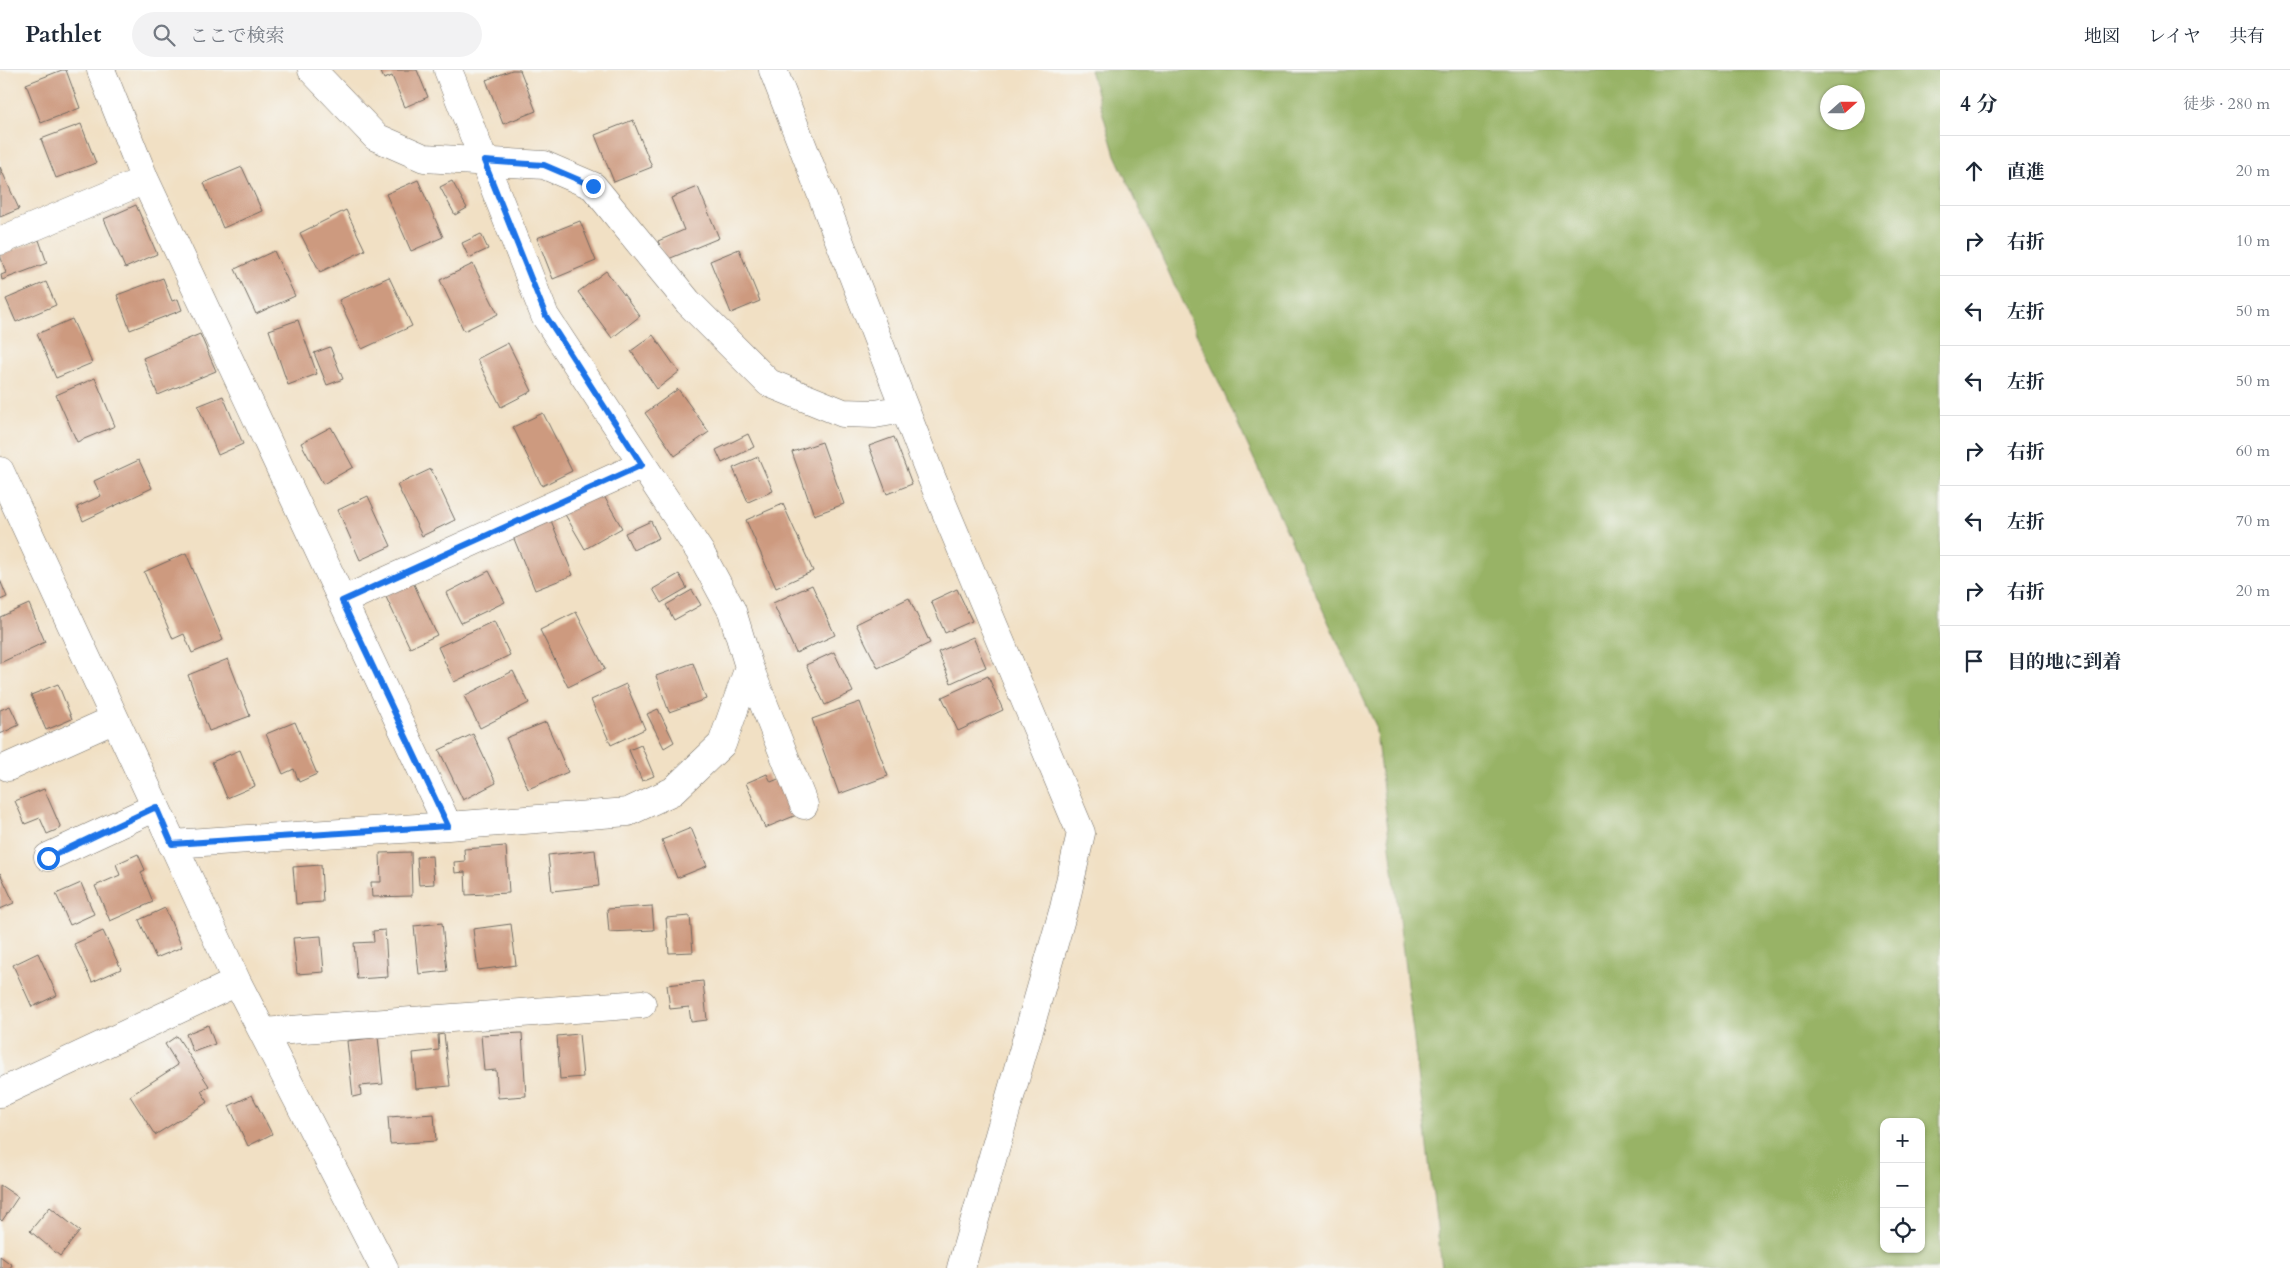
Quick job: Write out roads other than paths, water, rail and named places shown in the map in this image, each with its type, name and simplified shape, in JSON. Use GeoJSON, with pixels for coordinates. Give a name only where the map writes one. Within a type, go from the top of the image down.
{"type":"FeatureCollection","features":[{"type":"Feature","properties":{"kind":"street"},"geometry":{"type":"LineString","coordinates":[[100,70],[145,180],[448,826]]}},
{"type":"Feature","properties":{"kind":"street"},"geometry":{"type":"LineString","coordinates":[[312,70],[376,137],[424,158],[544,165],[593,186],[688,302],[769,383],[843,412],[875,414],[904,409]]}},
{"type":"Feature","properties":{"kind":"street"},"geometry":{"type":"LineString","coordinates":[[448,70],[546,316],[700,552],[732,612],[749,667],[804,805]]}},
{"type":"Feature","properties":{"kind":"street"},"geometry":{"type":"LineString","coordinates":[[773,70],[904,409],[1082,833],[1064,908],[961,1268]]}},
{"type":"Feature","properties":{"kind":"street"},"geometry":{"type":"LineString","coordinates":[[0,241],[145,180]]}},
{"type":"Feature","properties":{"kind":"street"},"geometry":{"type":"LineString","coordinates":[[342,601],[642,465]]}},
{"type":"Feature","properties":{"kind":"street"},"geometry":{"type":"LineString","coordinates":[[0,471],[172,844],[238,982],[384,1268]]}},
{"type":"Feature","properties":{"kind":"street"},"geometry":{"type":"LineString","coordinates":[[172,844],[628,812],[673,791],[722,744],[749,667]]}},
{"type":"Feature","properties":{"kind":"street"},"geometry":{"type":"LineString","coordinates":[[8,768],[115,718]]}},
{"type":"Feature","properties":{"kind":"street"},"geometry":{"type":"LineString","coordinates":[[48,858],[156,807]]}},
{"type":"Feature","properties":{"kind":"street"},"geometry":{"type":"LineString","coordinates":[[0,1093],[238,982]]}},
{"type":"Feature","properties":{"kind":"street"},"geometry":{"type":"LineString","coordinates":[[263,1032],[642,1004]]}}]}
